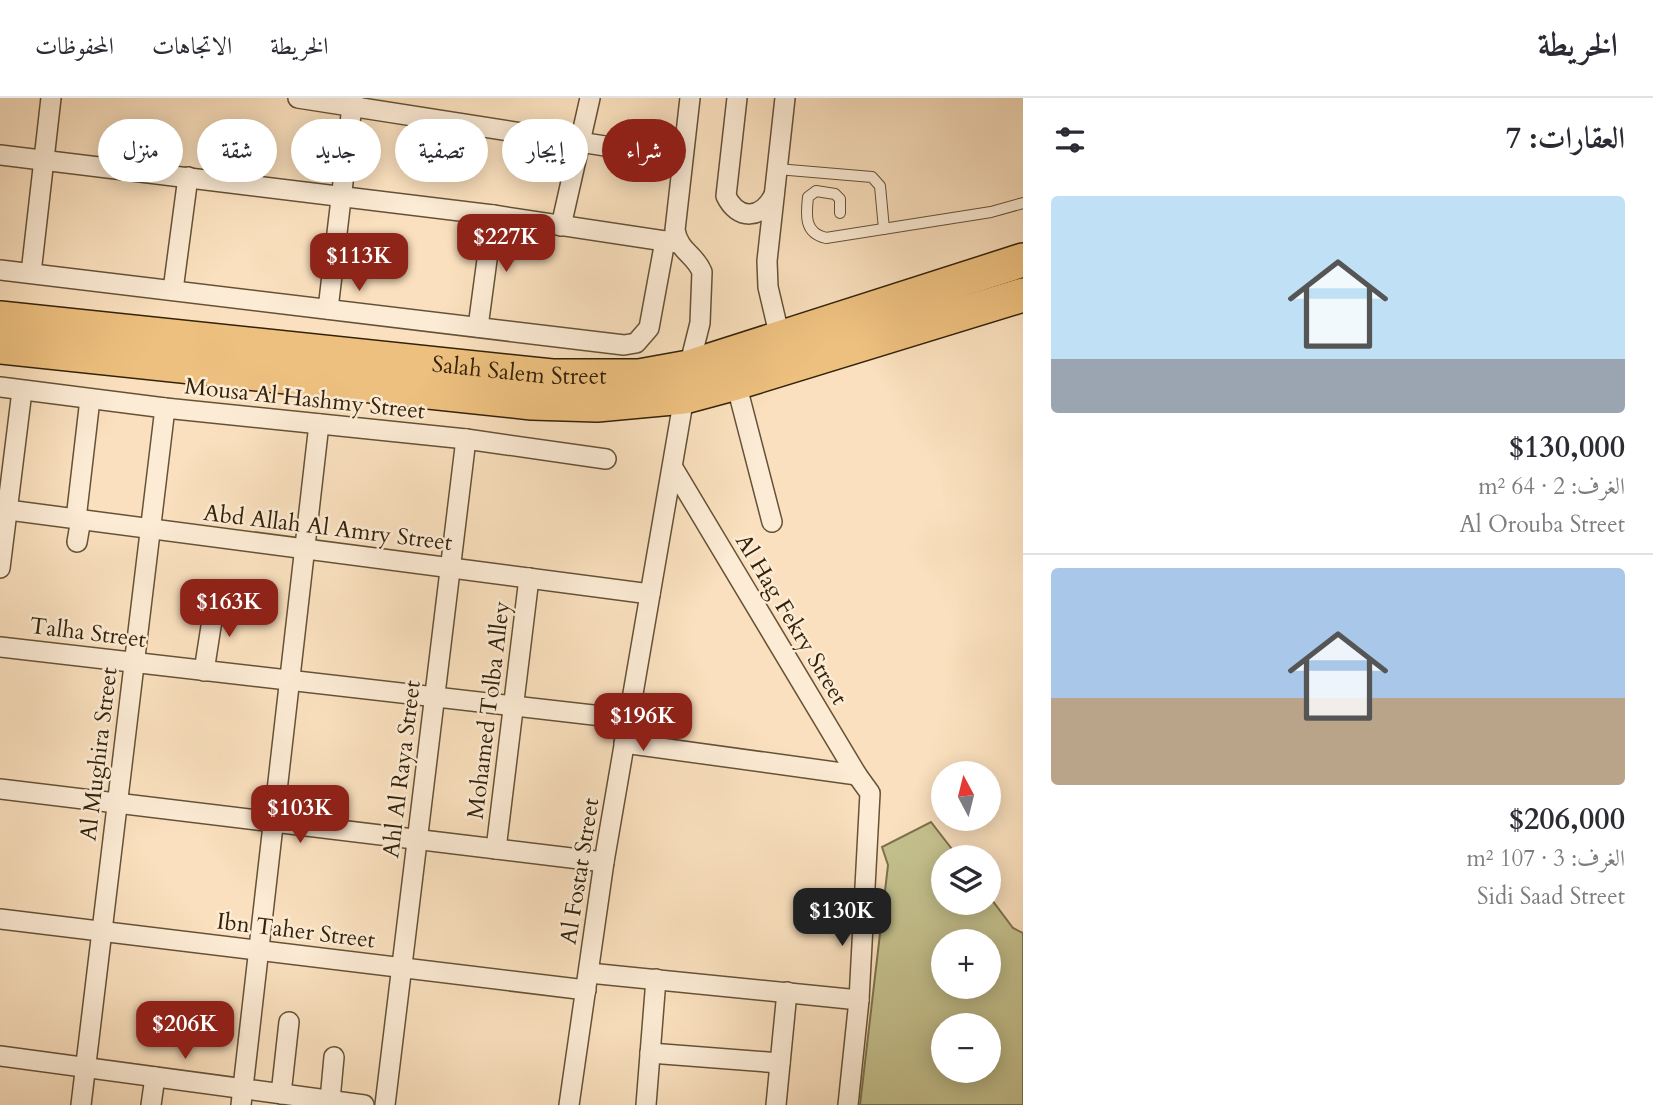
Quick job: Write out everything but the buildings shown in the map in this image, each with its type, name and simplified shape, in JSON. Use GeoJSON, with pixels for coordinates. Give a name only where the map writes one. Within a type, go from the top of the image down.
{"type":"FeatureCollection","features":[{"type":"Feature","properties":{"kind":"highway","name":"Salah Salem Street"},"geometry":{"type":"LineString","coordinates":[[0,347],[564,405],[629,404],[686,382],[780,338],[1023,260]]}},
{"type":"Feature","properties":{"kind":"highway","name":"Salah Salem Street"},"geometry":{"type":"LineString","coordinates":[[0,318],[487,367],[552,376],[639,376],[686,382],[736,383],[1023,295]]}},
{"type":"Feature","properties":{"kind":"street"},"geometry":{"type":"LineString","coordinates":[[30,273],[51,98]]}},
{"type":"Feature","properties":{"kind":"street"},"geometry":{"type":"LineString","coordinates":[[298,98],[352,101],[502,127]]}},
{"type":"Feature","properties":{"kind":"street"},"geometry":{"type":"LineString","coordinates":[[586,119],[590,98]]}},
{"type":"Feature","properties":{"kind":"street"},"geometry":{"type":"LineString","coordinates":[[686,128],[690,98]]}},
{"type":"Feature","properties":{"kind":"street"},"geometry":{"type":"LineString","coordinates":[[737,98],[726,196],[737,211],[756,214],[764,209],[774,194]]}},
{"type":"Feature","properties":{"kind":"street"},"geometry":{"type":"LineString","coordinates":[[780,338],[766,274],[785,98]]}},
{"type":"Feature","properties":{"kind":"street"},"geometry":{"type":"LineString","coordinates":[[328,309],[352,101]]}},
{"type":"Feature","properties":{"kind":"street"},"geometry":{"type":"LineString","coordinates":[[0,155],[494,215],[671,242]]}},
{"type":"Feature","properties":{"kind":"street"},"geometry":{"type":"LineString","coordinates":[[173,290],[188,177]]}},
{"type":"Feature","properties":{"kind":"street"},"geometry":{"type":"LineString","coordinates":[[561,226],[571,182]]}},
{"type":"Feature","properties":{"kind":"street"},"geometry":{"type":"LineString","coordinates":[[0,270],[624,345],[636,343],[649,328],[674,230],[679,182]]}},
{"type":"Feature","properties":{"kind":"street"},"geometry":{"type":"LineString","coordinates":[[478,327],[494,215]]}},
{"type":"Feature","properties":{"kind":"street","name":"Al Fostat Street"},"geometry":{"type":"LineString","coordinates":[[569,1105],[604,862],[686,382],[700,323],[702,272],[699,264],[671,242]]}},
{"type":"Feature","properties":{"kind":"street","name":"Al Hag Fekry Street"},"geometry":{"type":"LineString","coordinates":[[736,383],[772,522]]}},
{"type":"Feature","properties":{"kind":"street","name":"Mousa Al Hashmy Street"},"geometry":{"type":"LineString","coordinates":[[0,387],[165,408],[466,439],[606,459]]}},
{"type":"Feature","properties":{"kind":"street"},"geometry":{"type":"LineString","coordinates":[[0,568],[4,509],[22,391]]}},
{"type":"Feature","properties":{"kind":"street"},"geometry":{"type":"LineString","coordinates":[[76,542],[90,399]]}},
{"type":"Feature","properties":{"kind":"street","name":"Al Mughira Street"},"geometry":{"type":"LineString","coordinates":[[81,1105],[165,408]]}},
{"type":"Feature","properties":{"kind":"street"},"geometry":{"type":"LineString","coordinates":[[242,1097],[319,424]]}},
{"type":"Feature","properties":{"kind":"street","name":"Ahl Al Raya Street"},"geometry":{"type":"LineString","coordinates":[[385,1105],[466,439]]}},
{"type":"Feature","properties":{"kind":"street","name":"Al Hag Fekry Street"},"geometry":{"type":"LineString","coordinates":[[673,468],[870,793],[859,1000]]}},
{"type":"Feature","properties":{"kind":"street","name":"Abd Allah Al Amry Street"},"geometry":{"type":"LineString","coordinates":[[4,509],[650,594]]}},
{"type":"Feature","properties":{"kind":"street","name":"Mohamed Tolba Alley"},"geometry":{"type":"LineString","coordinates":[[496,849],[529,578]]}},
{"type":"Feature","properties":{"kind":"street"},"geometry":{"type":"LineString","coordinates":[[204,671],[215,601]]}},
{"type":"Feature","properties":{"kind":"street","name":"Talha Street"},"geometry":{"type":"LineString","coordinates":[[0,647],[628,719]]}},
{"type":"Feature","properties":{"kind":"street"},"geometry":{"type":"LineString","coordinates":[[624,743],[857,775]]}},
{"type":"Feature","properties":{"kind":"street"},"geometry":{"type":"LineString","coordinates":[[0,789],[604,862]]}},
{"type":"Feature","properties":{"kind":"street","name":"Ibn Taher Street"},"geometry":{"type":"LineString","coordinates":[[0,919],[402,968],[587,981],[656,979],[859,1000]]}},
{"type":"Feature","properties":{"kind":"street"},"geometry":{"type":"LineString","coordinates":[[646,1105],[656,979]]}},
{"type":"Feature","properties":{"kind":"street"},"geometry":{"type":"LineString","coordinates":[[776,1105],[787,992]]}},
{"type":"Feature","properties":{"kind":"street"},"geometry":{"type":"LineString","coordinates":[[848,1105],[859,1000]]}},
{"type":"Feature","properties":{"kind":"street"},"geometry":{"type":"LineString","coordinates":[[281,1094],[289,1022]]}},
{"type":"Feature","properties":{"kind":"street"},"geometry":{"type":"LineString","coordinates":[[650,1053],[780,1063]]}},
{"type":"Feature","properties":{"kind":"street"},"geometry":{"type":"LineString","coordinates":[[0,1056],[155,1077],[242,1097],[281,1094],[364,1105]]}},
{"type":"Feature","properties":{"kind":"street"},"geometry":{"type":"LineString","coordinates":[[330,1100],[334,1057]]}},
{"type":"Feature","properties":{"kind":"street"},"geometry":{"type":"LineString","coordinates":[[151,1105],[155,1077]]}},
{"type":"Feature","properties":{"kind":"lane"},"geometry":{"type":"LineString","coordinates":[[777,169],[868,175],[880,186],[884,229]]}},
{"type":"Feature","properties":{"kind":"lane"},"geometry":{"type":"LineString","coordinates":[[823,192],[825,172]]}},
{"type":"Feature","properties":{"kind":"lane"},"geometry":{"type":"LineString","coordinates":[[840,213],[841,202],[838,196],[813,192],[808,200],[807,223],[814,233],[826,238],[991,212],[1023,203]]}},
{"type":"Feature","properties":{"kind":"shaded area"},"geometry":{"type":"Polygon","coordinates":[[[931,822],[931,831],[938,831],[949,845],[931,845],[931,915],[1001,915],[1001,912],[1013,928],[1023,933],[1023,1105],[860,1105],[888,865],[882,847],[931,822]]]}}]}
